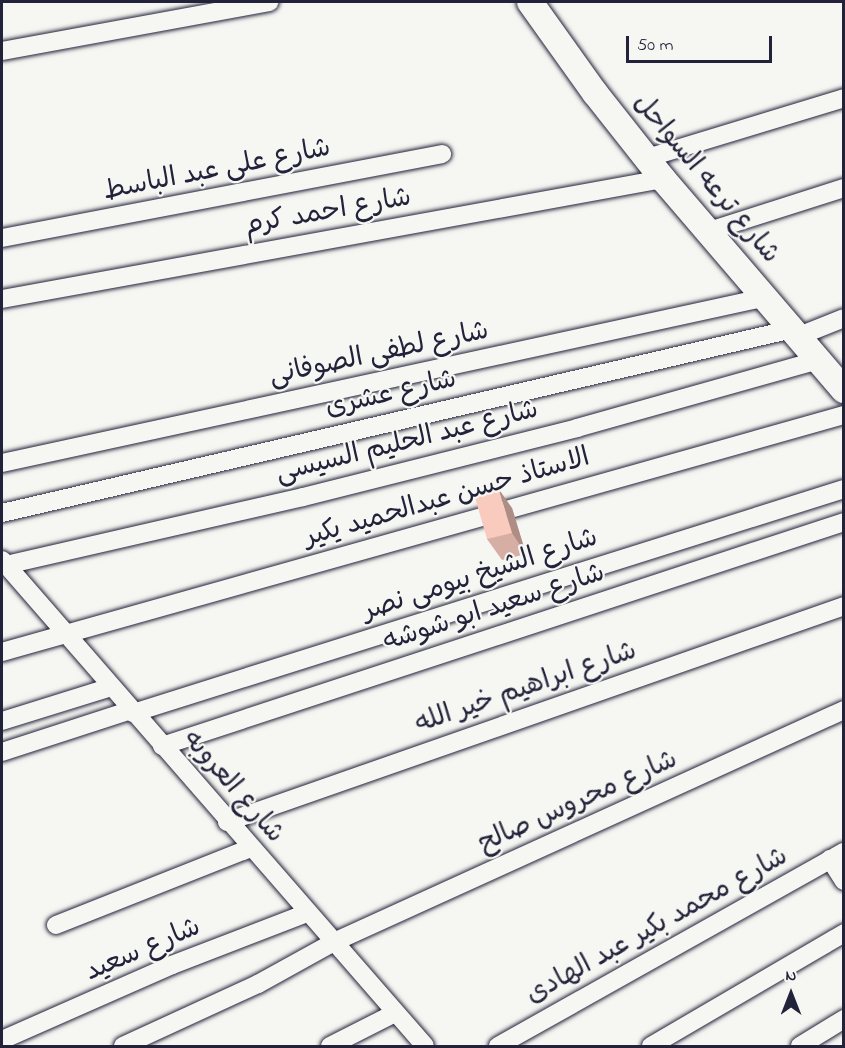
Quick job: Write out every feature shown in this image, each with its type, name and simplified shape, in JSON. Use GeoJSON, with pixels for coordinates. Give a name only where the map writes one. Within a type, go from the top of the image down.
{"type":"FeatureCollection","features":[{"type":"Feature","properties":{"kind":"main road","name":"شارع ترعه السواحل"},"geometry":{"type":"LineString","coordinates":[[530,2],[646,158],[767,297],[843,390]]}},
{"type":"Feature","properties":{"kind":"street"},"geometry":{"type":"LineString","coordinates":[[2,51],[270,2]]}},
{"type":"Feature","properties":{"kind":"street"},"geometry":{"type":"LineString","coordinates":[[646,158],[843,98]]}},
{"type":"Feature","properties":{"kind":"street","name":"شارع على عبد الباسط"},"geometry":{"type":"LineString","coordinates":[[2,238],[442,154]]}},
{"type":"Feature","properties":{"kind":"street","name":"شارع احمد كرم"},"geometry":{"type":"LineString","coordinates":[[2,298],[663,179]]}},
{"type":"Feature","properties":{"kind":"street"},"geometry":{"type":"LineString","coordinates":[[709,231],[843,188]]}},
{"type":"Feature","properties":{"kind":"street","name":"شارع لطفى الصوفانى"},"geometry":{"type":"LineString","coordinates":[[2,463],[767,297]]}},
{"type":"Feature","properties":{"kind":"street","name":"شارع عشرى"},"geometry":{"type":"LineString","coordinates":[[2,513],[796,332],[843,318]]}},
{"type":"Feature","properties":{"kind":"street","name":"شارع عبد الحليم السيسى"},"geometry":{"type":"LineString","coordinates":[[4,563],[566,431],[819,360]]}},
{"type":"Feature","properties":{"kind":"street","name":"الاستاذ حسن عبدالحميد يكير"},"geometry":{"type":"LineString","coordinates":[[2,652],[843,415]]}},
{"type":"Feature","properties":{"kind":"street","name":"شارع الشيخ بيومى نصر"},"geometry":{"type":"LineString","coordinates":[[2,752],[843,489]]}},
{"type":"Feature","properties":{"kind":"street","name":"شارع سعيد ابو شوشه"},"geometry":{"type":"LineString","coordinates":[[162,746],[843,522]]}},
{"type":"Feature","properties":{"kind":"street","name":"شارع العروبه"},"geometry":{"type":"LineString","coordinates":[[4,563],[425,1047]]}},
{"type":"Feature","properties":{"kind":"street","name":"شارع ابراهيم خير الله"},"geometry":{"type":"LineString","coordinates":[[227,822],[843,606]]}},
{"type":"Feature","properties":{"kind":"street"},"geometry":{"type":"LineString","coordinates":[[2,722],[111,687]]}},
{"type":"Feature","properties":{"kind":"street","name":"شارع محروس صالح"},"geometry":{"type":"LineString","coordinates":[[123,1047],[258,984],[334,942],[843,710]]}},
{"type":"Feature","properties":{"kind":"street"},"geometry":{"type":"LineString","coordinates":[[56,925],[250,848]]}},
{"type":"Feature","properties":{"kind":"street"},"geometry":{"type":"LineString","coordinates":[[836,856],[843,881]]}},
{"type":"Feature","properties":{"kind":"street","name":"شارع محمد بكير عبد الهادى"},"geometry":{"type":"LineString","coordinates":[[498,1047],[836,856]]}},
{"type":"Feature","properties":{"kind":"street","name":"شارع سعيد"},"geometry":{"type":"LineString","coordinates":[[2,1040],[172,964],[307,913]]}},
{"type":"Feature","properties":{"kind":"street"},"geometry":{"type":"LineString","coordinates":[[651,1047],[843,933]]}},
{"type":"Feature","properties":{"kind":"street"},"geometry":{"type":"LineString","coordinates":[[330,1047],[395,1013]]}},
{"type":"Feature","properties":{"kind":"street"},"geometry":{"type":"LineString","coordinates":[[800,1047],[843,1019]]}},
{"type":"Feature","properties":{"kind":"building"},"geometry":{"type":"Polygon","coordinates":[[[498,488],[512,533],[487,539],[474,494],[498,488]]]}}]}
